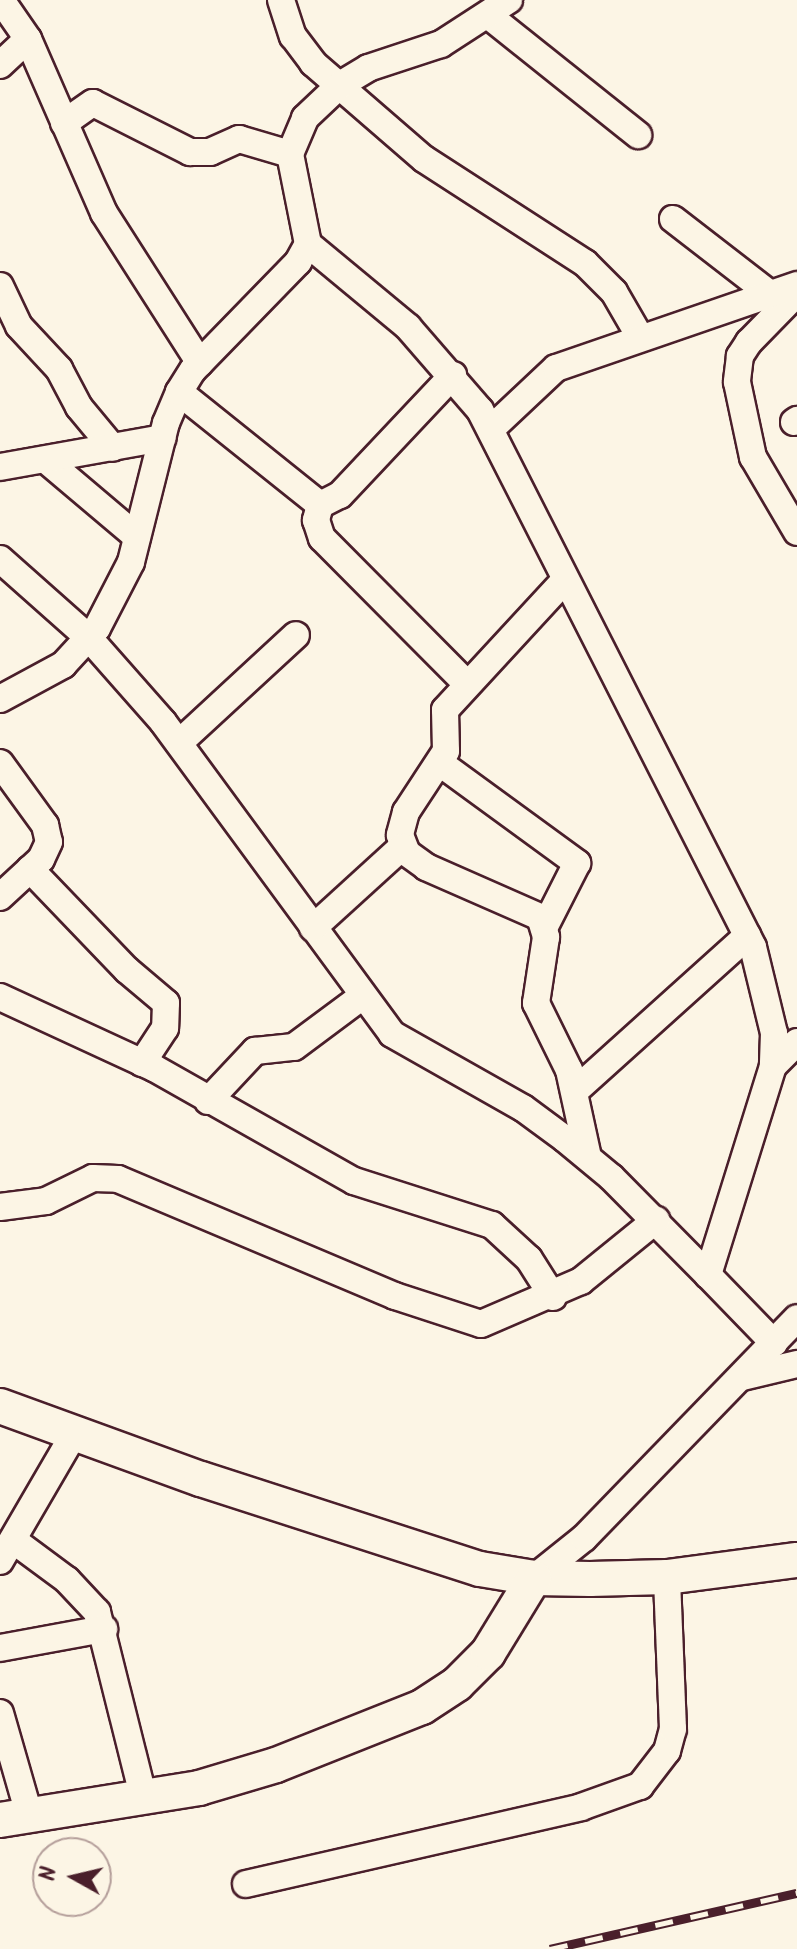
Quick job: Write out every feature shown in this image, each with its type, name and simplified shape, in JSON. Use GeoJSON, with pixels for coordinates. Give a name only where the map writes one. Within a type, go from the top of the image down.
{"type":"FeatureCollection","features":[{"type":"Feature","properties":{"kind":"main road"},"geometry":{"type":"LineString","coordinates":[[2,1407],[417,1549],[534,1578],[667,1577],[797,1560]]}},
{"type":"Feature","properties":{"kind":"main road"},"geometry":{"type":"LineString","coordinates":[[15,1817],[144,1799],[276,1765],[422,1707],[457,1684],[488,1653],[534,1578]]}},
{"type":"Feature","properties":{"kind":"street"},"geometry":{"type":"LineString","coordinates":[[1,0],[28,39],[104,213],[200,363]]}},
{"type":"Feature","properties":{"kind":"street"},"geometry":{"type":"LineString","coordinates":[[281,0],[301,50],[424,159],[585,263],[614,292],[640,337]]}},
{"type":"Feature","properties":{"kind":"street"},"geometry":{"type":"LineString","coordinates":[[638,135],[499,8],[441,44],[368,68],[340,85],[305,118],[290,154],[308,244],[408,327],[453,375],[491,429],[563,582],[747,936],[767,996],[773,1066],[708,1275]]}},
{"type":"Feature","properties":{"kind":"street"},"geometry":{"type":"LineString","coordinates":[[0,65],[28,39]]}},
{"type":"Feature","properties":{"kind":"street"},"geometry":{"type":"LineString","coordinates":[[64,123],[93,103],[190,152],[210,152],[239,139],[290,154]]}},
{"type":"Feature","properties":{"kind":"street"},"geometry":{"type":"LineString","coordinates":[[673,219],[770,294]]}},
{"type":"Feature","properties":{"kind":"street"},"geometry":{"type":"LineString","coordinates":[[0,699],[63,665],[89,638],[111,604],[137,537],[162,438],[179,392],[200,363],[298,262],[308,244]]}},
{"type":"Feature","properties":{"kind":"street"},"geometry":{"type":"LineString","coordinates":[[491,429],[556,368],[797,285]]}},
{"type":"Feature","properties":{"kind":"street"},"geometry":{"type":"LineString","coordinates":[[0,286],[19,326],[59,369],[79,407],[113,448]]}},
{"type":"Feature","properties":{"kind":"street"},"geometry":{"type":"LineString","coordinates":[[797,293],[749,342],[740,356],[737,382],[753,457],[797,532]]}},
{"type":"Feature","properties":{"kind":"street"},"geometry":{"type":"LineString","coordinates":[[453,375],[340,495],[320,505],[316,520],[322,538],[467,684]]}},
{"type":"Feature","properties":{"kind":"street"},"geometry":{"type":"LineString","coordinates":[[179,392],[320,505]]}},
{"type":"Feature","properties":{"kind":"street"},"geometry":{"type":"LineString","coordinates":[[0,467],[162,438]]}},
{"type":"Feature","properties":{"kind":"street"},"geometry":{"type":"LineString","coordinates":[[46,460],[137,537]]}},
{"type":"Feature","properties":{"kind":"street"},"geometry":{"type":"LineString","coordinates":[[0,559],[89,638],[179,743],[361,997],[392,1034],[416,1051],[523,1108],[588,1157],[656,1220],[774,1343]]}},
{"type":"Feature","properties":{"kind":"street"},"geometry":{"type":"LineString","coordinates":[[313,928],[402,847],[406,812],[440,763],[447,742],[445,710],[563,582]]}},
{"type":"Feature","properties":{"kind":"street"},"geometry":{"type":"LineString","coordinates":[[179,743],[296,635]]}},
{"type":"Feature","properties":{"kind":"street"},"geometry":{"type":"LineString","coordinates":[[0,763],[49,834],[47,852],[0,897]]}},
{"type":"Feature","properties":{"kind":"street"},"geometry":{"type":"LineString","coordinates":[[440,763],[577,863],[545,926],[536,1003],[575,1091],[588,1157]]}},
{"type":"Feature","properties":{"kind":"street"},"geometry":{"type":"LineString","coordinates":[[402,847],[438,874],[529,909],[545,926]]}},
{"type":"Feature","properties":{"kind":"street"},"geometry":{"type":"LineString","coordinates":[[30,869],[127,970],[166,1003],[170,1013],[165,1028],[142,1063]]}},
{"type":"Feature","properties":{"kind":"street"},"geometry":{"type":"LineString","coordinates":[[575,1091],[747,936]]}},
{"type":"Feature","properties":{"kind":"street"},"geometry":{"type":"LineString","coordinates":[[0,997],[142,1063],[354,1181],[492,1225],[529,1259],[553,1297]]}},
{"type":"Feature","properties":{"kind":"street"},"geometry":{"type":"LineString","coordinates":[[208,1101],[255,1051],[294,1047],[361,997]]}},
{"type":"Feature","properties":{"kind":"street"},"geometry":{"type":"LineString","coordinates":[[773,1066],[797,1042]]}},
{"type":"Feature","properties":{"kind":"street"},"geometry":{"type":"LineString","coordinates":[[0,1207],[46,1201],[93,1178],[118,1179],[465,1323],[497,1321],[553,1297],[612,1261],[656,1220]]}},
{"type":"Feature","properties":{"kind":"street"},"geometry":{"type":"LineString","coordinates":[[534,1578],[584,1538],[797,1318]]}},
{"type":"Feature","properties":{"kind":"street"},"geometry":{"type":"LineString","coordinates":[[742,1377],[797,1364]]}},
{"type":"Feature","properties":{"kind":"street"},"geometry":{"type":"LineString","coordinates":[[74,1434],[6,1550],[86,1597],[104,1629],[144,1799]]}},
{"type":"Feature","properties":{"kind":"street"},"geometry":{"type":"LineString","coordinates":[[246,1884],[581,1807],[640,1786],[667,1751],[673,1729],[667,1577]]}},
{"type":"Feature","properties":{"kind":"street"},"geometry":{"type":"LineString","coordinates":[[0,1648],[104,1629]]}},
{"type":"Feature","properties":{"kind":"street"},"geometry":{"type":"LineString","coordinates":[[0,1713],[15,1817]]}},
{"type":"Feature","properties":{"kind":"railway"},"geometry":{"type":"LineString","coordinates":[[550,1949],[797,1893]]}}]}
